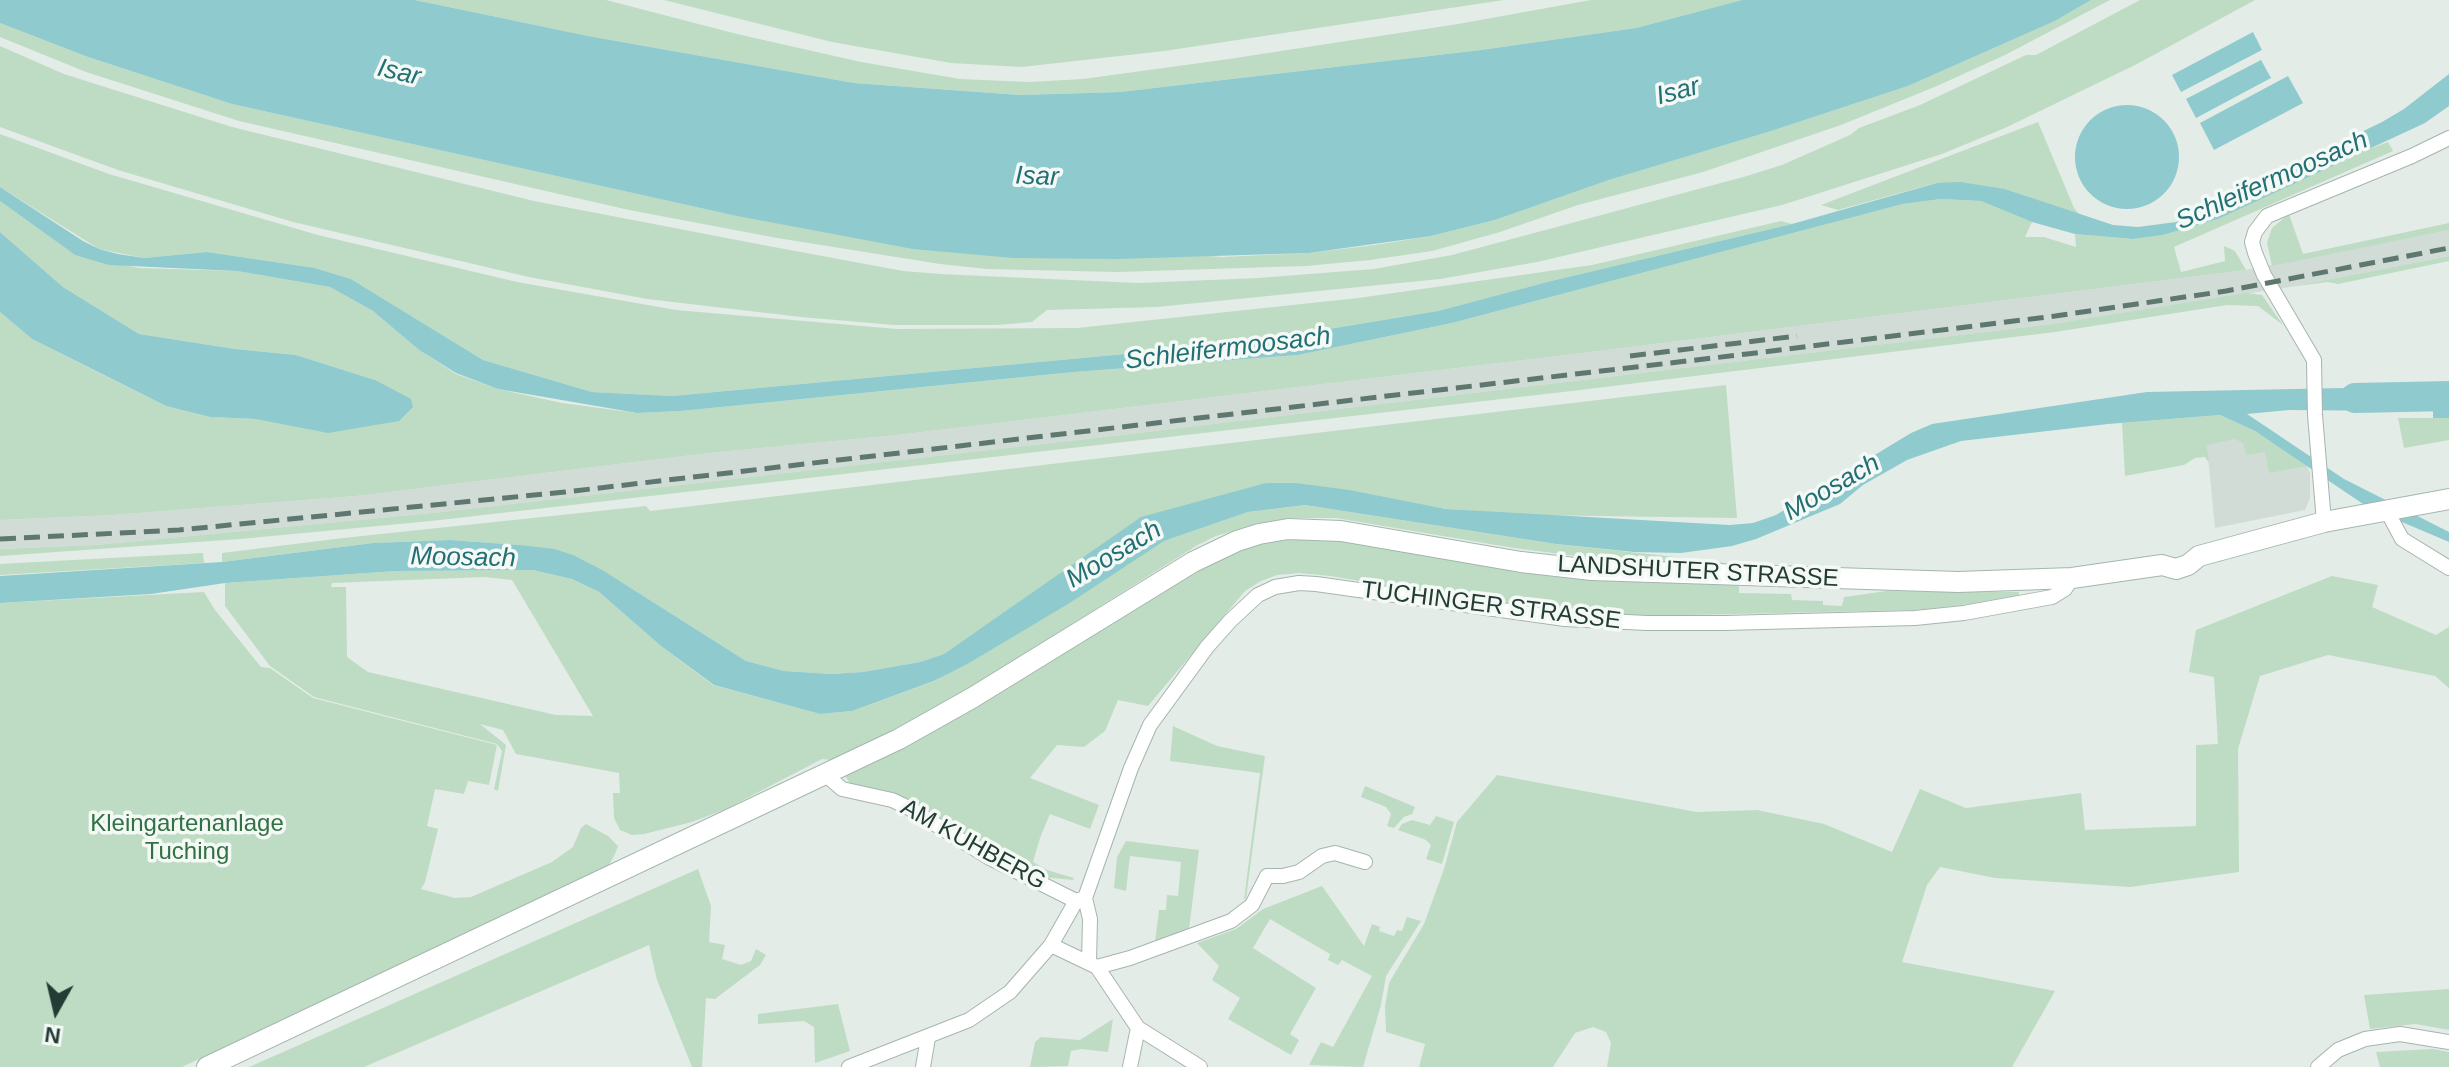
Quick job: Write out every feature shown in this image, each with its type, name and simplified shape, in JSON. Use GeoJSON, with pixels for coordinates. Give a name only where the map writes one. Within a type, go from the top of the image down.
{"type":"FeatureCollection","features":[{"type":"Feature","properties":{"kind":"main road","name":"LANDSHUTER STRASSE"},"geometry":{"type":"LineString","coordinates":[[207,1067],[826,775],[938,718],[1164,578],[1237,541],[1288,529],[1316,529],[1521,562],[1635,573],[1958,582],[2072,578],[2162,565],[2173,556],[2185,553],[2199,556],[2324,522],[2449,499]]}},
{"type":"Feature","properties":{"kind":"street"},"geometry":{"type":"LineString","coordinates":[[2324,522],[2314,360],[2260,266],[2252,242],[2255,232],[2267,216],[2449,138]]}},
{"type":"Feature","properties":{"kind":"street"},"geometry":{"type":"LineString","coordinates":[[2387,511],[2397,533],[2407,543],[2449,568]]}},
{"type":"Feature","properties":{"kind":"street","name":"TUCHINGER STRASSE"},"geometry":{"type":"LineString","coordinates":[[849,1067],[969,1020],[1010,992],[1051,945],[1081,900],[1150,725],[1230,621],[1258,595],[1275,587],[1316,584],[1565,619],[1725,623],[1915,618],[1964,613],[2052,597],[2065,589],[2072,578]]}},
{"type":"Feature","properties":{"kind":"street","name":"AM KUHBERG"},"geometry":{"type":"LineString","coordinates":[[826,775],[842,789],[892,800],[909,808],[988,857],[1081,900]]}},
{"type":"Feature","properties":{"kind":"street"},"geometry":{"type":"LineString","coordinates":[[1093,965],[1130,958],[1231,921],[1252,905],[1267,876],[1299,872],[1322,856],[1335,853],[1365,862]]}},
{"type":"Feature","properties":{"kind":"street","name":"TUCHINGER STRASSE"},"geometry":{"type":"LineString","coordinates":[[1081,900],[1090,919],[1093,965]]}},
{"type":"Feature","properties":{"kind":"street"},"geometry":{"type":"LineString","coordinates":[[1051,945],[1093,965],[1138,1028],[1200,1067]]}},
{"type":"Feature","properties":{"kind":"street"},"geometry":{"type":"LineString","coordinates":[[1130,1067],[1138,1028]]}},
{"type":"Feature","properties":{"kind":"street"},"geometry":{"type":"LineString","coordinates":[[2318,1067],[2338,1050],[2365,1039],[2400,1034],[2449,1042]]}},
{"type":"Feature","properties":{"kind":"street"},"geometry":{"type":"LineString","coordinates":[[923,1067],[928,1038]]}},
{"type":"Feature","properties":{"kind":"shaded area"},"geometry":{"type":"Polygon","coordinates":[[[2449,230],[2449,256],[2290,287],[2052,324],[432,513],[95,545],[0,549],[0,520],[113,515],[356,496],[709,453],[897,435],[2246,270],[2449,230]]]}},
{"type":"Feature","properties":{"kind":"shaded area"},"geometry":{"type":"Polygon","coordinates":[[[2204,416],[2280,447],[2307,466],[2310,498],[2305,510],[2215,528],[2204,416]]]}},
{"type":"Feature","properties":{"kind":"green space"},"geometry":{"type":"Polygon","coordinates":[[[415,0],[606,0],[861,62],[960,79],[1030,82],[1083,79],[1222,60],[1591,0],[1742,0],[1636,28],[1481,50],[1120,92],[1020,95],[854,83],[588,36],[415,0]]]}},
{"type":"Feature","properties":{"kind":"green space"},"geometry":{"type":"Polygon","coordinates":[[[664,0],[1504,0],[1164,51],[1022,67],[951,63],[832,42],[664,0]]]}},
{"type":"Feature","properties":{"kind":"green space"},"geometry":{"type":"Polygon","coordinates":[[[2091,0],[2110,0],[2005,55],[1841,125],[1703,172],[1578,205],[1432,251],[1306,266],[1117,272],[987,269],[940,264],[629,210],[239,121],[86,72],[0,37],[0,23],[88,57],[232,104],[732,215],[1222,257],[1309,253],[1375,245],[1431,236],[1495,220],[1609,180],[1908,86],[2055,21],[2091,0]]]}},
{"type":"Feature","properties":{"kind":"green space"},"geometry":{"type":"Polygon","coordinates":[[[2140,0],[2255,0],[2137,64],[2005,128],[1942,154],[1782,205],[1537,262],[1440,279],[1157,307],[1047,310],[1032,322],[997,325],[894,325],[801,317],[647,299],[529,277],[293,222],[118,170],[0,127],[0,46],[64,74],[232,127],[534,201],[903,271],[1138,283],[1258,278],[1374,269],[1452,255],[1782,165],[2026,55],[2036,55],[2140,0]]]}},
{"type":"Feature","properties":{"kind":"green space"},"geometry":{"type":"Polygon","coordinates":[[[2038,122],[2074,208],[2080,215],[2005,189],[1936,183],[1838,210],[1821,205],[2038,122]]]}},
{"type":"Feature","properties":{"kind":"green space"},"geometry":{"type":"Polygon","coordinates":[[[0,134],[109,174],[318,235],[517,282],[676,310],[897,329],[1077,328],[1358,298],[1592,265],[1781,221],[1792,224],[1438,311],[1244,343],[672,396],[592,392],[483,360],[351,279],[315,268],[207,252],[144,258],[99,249],[0,187],[0,134]]]}},
{"type":"Feature","properties":{"kind":"green space"},"geometry":{"type":"Polygon","coordinates":[[[2388,142],[2393,151],[2174,247],[2181,272],[2225,261],[2224,246],[2235,251],[2246,270],[897,435],[709,453],[356,496],[113,515],[0,520],[0,312],[32,339],[103,375],[166,406],[210,417],[256,419],[375,380],[296,355],[139,334],[63,287],[0,232],[0,201],[75,255],[139,268],[237,271],[330,287],[373,311],[419,350],[456,374],[498,389],[562,403],[637,413],[1074,372],[1298,355],[1452,323],[1903,204],[1941,199],[1981,201],[2032,222],[2025,237],[2044,237],[2076,247],[2075,234],[2133,239],[2163,235],[2218,219],[2348,157],[2388,142]]]}},
{"type":"Feature","properties":{"kind":"green space"},"geometry":{"type":"Polygon","coordinates":[[[2289,214],[2303,254],[2449,223],[2449,230],[2272,266],[2267,243],[2272,228],[2289,214]]]}},
{"type":"Feature","properties":{"kind":"green space"},"geometry":{"type":"Polygon","coordinates":[[[2449,256],[2449,261],[2338,284],[2328,282],[2290,287],[2449,256]]]}},
{"type":"Feature","properties":{"kind":"green space"},"geometry":{"type":"Polygon","coordinates":[[[2247,293],[2262,295],[2283,325],[2258,306],[2227,305],[2055,332],[1572,391],[431,521],[240,539],[0,556],[0,549],[95,545],[432,513],[1104,437],[2052,324],[2247,293]]]}},
{"type":"Feature","properties":{"kind":"green space"},"geometry":{"type":"Polygon","coordinates":[[[1726,385],[1737,518],[1528,515],[1446,509],[1296,483],[1266,483],[982,628],[944,654],[920,662],[863,672],[784,671],[746,661],[604,571],[520,545],[450,540],[373,543],[222,562],[222,553],[343,538],[646,506],[650,511],[1726,385]]]}},
{"type":"Feature","properties":{"kind":"green space"},"geometry":{"type":"Polygon","coordinates":[[[2220,415],[2255,431],[2307,466],[2269,473],[2265,452],[2246,455],[2243,443],[2235,439],[2207,445],[2209,463],[2205,457],[2195,458],[2184,465],[2125,476],[2122,423],[2220,415]]]}},
{"type":"Feature","properties":{"kind":"green space"},"geometry":{"type":"Polygon","coordinates":[[[2398,418],[2449,418],[2449,440],[2404,448],[2398,418]]]}},
{"type":"Feature","properties":{"kind":"green space"},"geometry":{"type":"Polygon","coordinates":[[[1305,505],[1556,544],[1722,562],[1635,562],[1591,558],[1336,518],[1291,518],[1256,524],[1216,536],[1196,546],[984,679],[843,756],[822,759],[726,809],[692,822],[632,835],[620,830],[614,818],[613,793],[620,793],[619,773],[516,754],[503,730],[480,724],[506,745],[498,791],[494,789],[502,751],[497,744],[314,697],[270,666],[225,606],[225,583],[396,571],[533,570],[572,579],[599,592],[661,646],[713,685],[820,714],[852,711],[935,681],[1164,541],[1248,512],[1305,505]],[[485,577],[332,583],[331,587],[346,587],[347,657],[368,672],[556,715],[593,716],[512,580],[485,577]]]}},
{"type":"Feature","properties":{"kind":"green space"},"geometry":{"type":"Polygon","coordinates":[[[1293,538],[1340,540],[1556,577],[1739,585],[1739,593],[1791,594],[1792,600],[1823,601],[1823,605],[1842,606],[1844,597],[1887,591],[2019,592],[2019,599],[1915,610],[1644,616],[1494,603],[1330,576],[1299,573],[1277,575],[1245,591],[1148,706],[1118,700],[1105,731],[1084,747],[1057,745],[1030,778],[1099,805],[1090,829],[1050,814],[1040,838],[1033,862],[1073,880],[1042,877],[1021,868],[972,839],[851,785],[844,774],[1222,557],[1258,544],[1293,538]]]}},
{"type":"Feature","properties":{"kind":"green space"},"geometry":{"type":"Polygon","coordinates":[[[203,553],[204,563],[0,575],[0,564],[203,553]]]}},
{"type":"Feature","properties":{"kind":"green space"},"geometry":{"type":"Polygon","coordinates":[[[2332,576],[2378,585],[2372,607],[2436,635],[2449,627],[2449,688],[2435,676],[2328,655],[2260,676],[2238,749],[2239,872],[2130,887],[1995,878],[1940,867],[1927,885],[1902,962],[2055,991],[2012,1067],[1607,1067],[1611,1043],[1606,1032],[1593,1027],[1575,1033],[1553,1067],[1419,1067],[1425,1044],[1386,1032],[1385,1006],[1389,983],[1424,924],[1457,822],[1497,775],[1697,812],[1757,810],[1824,824],[1892,852],[1920,789],[1966,808],[2081,793],[2085,830],[2196,826],[2196,745],[2218,744],[2214,677],[2189,672],[2196,630],[2332,576]]]}},
{"type":"Feature","properties":{"kind":"green space","name":"Kleingartenanlage Tuching"},"geometry":{"type":"Polygon","coordinates":[[[204,592],[261,667],[270,668],[313,698],[497,745],[489,785],[468,781],[464,794],[435,789],[427,826],[438,829],[421,889],[455,898],[471,897],[552,862],[573,847],[586,824],[608,836],[618,846],[615,854],[609,865],[182,1067],[0,1067],[0,603],[204,592]]]}},
{"type":"Feature","properties":{"kind":"green space"},"geometry":{"type":"Polygon","coordinates":[[[1173,726],[1217,746],[1265,756],[1244,900],[1260,773],[1170,761],[1173,726]]]}},
{"type":"Feature","properties":{"kind":"green space"},"geometry":{"type":"Polygon","coordinates":[[[1365,786],[1415,807],[1412,814],[1404,817],[1394,828],[1387,826],[1391,814],[1386,807],[1361,797],[1365,786]]]}},
{"type":"Feature","properties":{"kind":"green space"},"geometry":{"type":"Polygon","coordinates":[[[1436,816],[1454,822],[1442,864],[1426,859],[1431,845],[1426,840],[1398,830],[1402,824],[1412,820],[1430,825],[1436,816]]]}},
{"type":"Feature","properties":{"kind":"green space"},"geometry":{"type":"Polygon","coordinates":[[[1126,841],[1199,850],[1189,929],[1155,942],[1159,910],[1166,910],[1167,895],[1178,896],[1181,862],[1130,856],[1126,891],[1114,888],[1117,857],[1126,841]]]}},
{"type":"Feature","properties":{"kind":"green space"},"geometry":{"type":"Polygon","coordinates":[[[698,869],[711,906],[709,942],[725,945],[722,959],[741,965],[751,961],[756,949],[766,955],[760,965],[715,999],[706,998],[702,1067],[692,1067],[657,980],[649,945],[364,1067],[249,1067],[698,869]]]}},
{"type":"Feature","properties":{"kind":"green space"},"geometry":{"type":"Polygon","coordinates":[[[1322,886],[1364,946],[1372,924],[1380,927],[1379,931],[1394,936],[1397,930],[1402,931],[1407,917],[1421,921],[1386,976],[1363,1067],[1309,1065],[1321,1042],[1333,1047],[1372,976],[1342,960],[1338,965],[1328,960],[1330,954],[1270,919],[1253,948],[1316,988],[1290,1034],[1299,1040],[1291,1055],[1228,1019],[1240,998],[1212,980],[1219,966],[1197,943],[1236,929],[1263,909],[1322,886]]]}},
{"type":"Feature","properties":{"kind":"green space"},"geometry":{"type":"Polygon","coordinates":[[[2449,989],[2449,1030],[2416,1024],[2370,1029],[2364,995],[2449,989]]]}},
{"type":"Feature","properties":{"kind":"green space"},"geometry":{"type":"Polygon","coordinates":[[[838,1004],[850,1051],[815,1063],[814,1027],[804,1021],[758,1024],[758,1014],[838,1004]]]}},
{"type":"Feature","properties":{"kind":"green space"},"geometry":{"type":"Polygon","coordinates":[[[1113,1019],[1108,1052],[1081,1049],[1071,1051],[1068,1066],[1030,1067],[1035,1042],[1041,1037],[1080,1040],[1113,1019]]]}},
{"type":"Feature","properties":{"kind":"green space"},"geometry":{"type":"Polygon","coordinates":[[[2433,1049],[2449,1052],[2449,1067],[2380,1067],[2376,1052],[2433,1049]]]}},
{"type":"Feature","properties":{"kind":"water","name":"Isar"},"geometry":{"type":"Polygon","coordinates":[[[0,0],[415,0],[588,36],[854,83],[1020,95],[1120,92],[1481,50],[1636,28],[1742,0],[2091,0],[2055,21],[1908,86],[1609,180],[1495,220],[1431,236],[1309,253],[1118,259],[1013,258],[913,249],[732,215],[232,104],[88,57],[0,23],[0,0]]]}},
{"type":"Feature","properties":{"kind":"water"},"geometry":{"type":"Polygon","coordinates":[[[2253,32],[2262,50],[2181,92],[2172,75],[2253,32]]]}},
{"type":"Feature","properties":{"kind":"water"},"geometry":{"type":"Polygon","coordinates":[[[2261,60],[2271,78],[2196,118],[2186,99],[2261,60]]]}},
{"type":"Feature","properties":{"kind":"water","name":"Schleifermoosach"},"geometry":{"type":"Polygon","coordinates":[[[2449,74],[2449,106],[2425,123],[2218,219],[2163,235],[2133,239],[2075,234],[2032,222],[1981,201],[1941,199],[1903,204],[1452,323],[1298,355],[1074,372],[681,411],[637,413],[498,389],[456,373],[419,350],[373,311],[330,287],[237,271],[109,265],[75,255],[0,201],[0,187],[83,241],[118,254],[144,258],[207,252],[315,268],[351,279],[483,360],[592,392],[672,396],[1244,343],[1438,311],[1792,224],[1937,183],[1960,182],[2005,189],[2113,225],[2138,227],[2176,222],[2382,122],[2449,74]]]}},
{"type":"Feature","properties":{"kind":"water"},"geometry":{"type":"Polygon","coordinates":[[[2288,76],[2303,103],[2214,150],[2200,123],[2288,76]]]}},
{"type":"Feature","properties":{"kind":"water"},"geometry":{"type":"Polygon","coordinates":[[[2127,105],[2147,109],[2164,120],[2175,137],[2179,157],[2175,177],[2164,194],[2147,205],[2127,209],[2107,205],[2090,194],[2079,177],[2075,157],[2079,137],[2090,120],[2107,109],[2127,105]]]}},
{"type":"Feature","properties":{"kind":"water"},"geometry":{"type":"Polygon","coordinates":[[[0,232],[63,287],[139,334],[296,355],[375,380],[411,399],[413,407],[399,421],[328,433],[256,419],[210,417],[166,406],[32,339],[0,312],[0,232]]]}},
{"type":"Feature","properties":{"kind":"water"},"geometry":{"type":"Polygon","coordinates":[[[2449,386],[2449,418],[2433,418],[2433,411],[2421,410],[2421,389],[2449,386]]]}},
{"type":"Feature","properties":{"kind":"water"},"geometry":{"type":"Polygon","coordinates":[[[2394,387],[2394,411],[2289,410],[2247,414],[2344,479],[2449,532],[2449,542],[2369,508],[2255,431],[2220,415],[1961,441],[1907,460],[1863,485],[1840,504],[1756,539],[1732,546],[1681,553],[1556,544],[1305,505],[1248,512],[1164,541],[1068,604],[934,681],[852,711],[820,714],[714,685],[661,646],[599,592],[572,579],[533,570],[396,571],[225,583],[151,594],[0,603],[0,576],[222,562],[373,543],[450,540],[520,545],[573,555],[604,571],[746,661],[784,671],[863,672],[920,662],[944,654],[1141,517],[1266,483],[1296,483],[1349,490],[1446,509],[1730,525],[1753,523],[1776,515],[1911,433],[1932,424],[2147,392],[2394,387]]]}},
{"type":"Feature","properties":{"kind":"waterway","name":"Moosach"},"geometry":{"type":"LineString","coordinates":[[2355,398],[2449,396]]}},
{"type":"Feature","properties":{"kind":"railway"},"geometry":{"type":"LineString","coordinates":[[0,539],[179,530],[565,492],[1747,354],[2055,316],[2226,291],[2449,248]]}},
{"type":"Feature","properties":{"kind":"railway"},"geometry":{"type":"LineString","coordinates":[[1630,356],[1797,336]]}}]}
